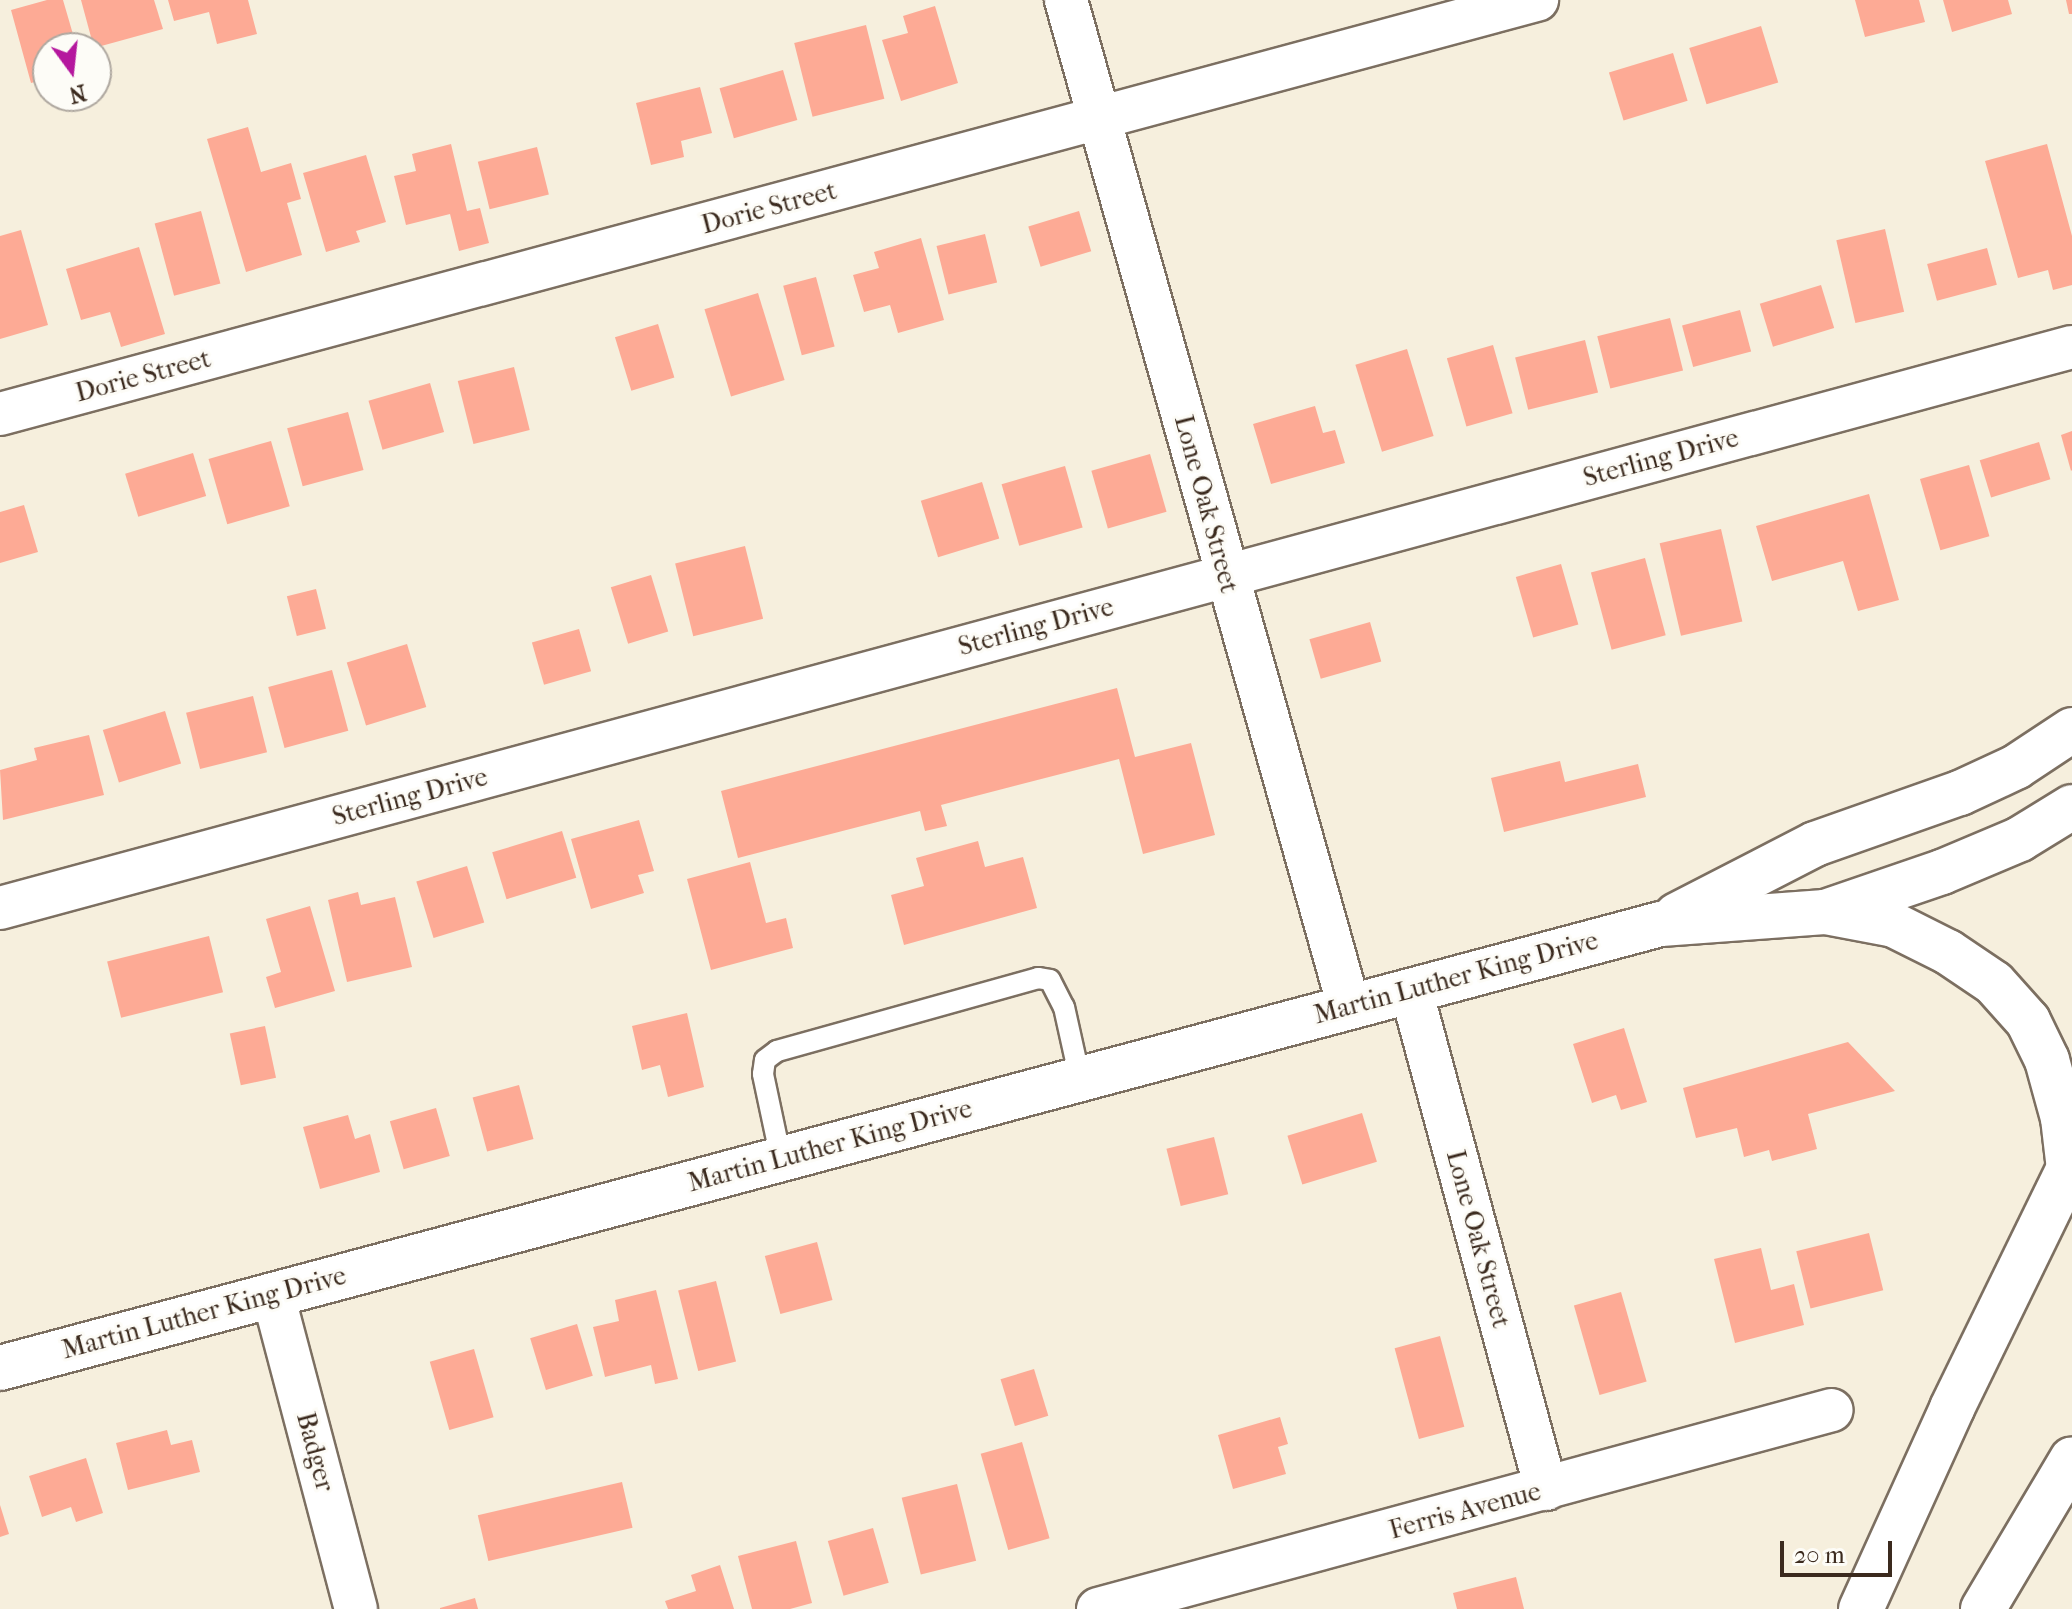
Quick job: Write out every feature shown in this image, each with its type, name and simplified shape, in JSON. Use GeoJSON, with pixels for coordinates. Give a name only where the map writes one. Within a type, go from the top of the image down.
{"type":"FeatureCollection","features":[{"type":"Feature","properties":{"kind":"main road","name":"Martin Luther King Drive"},"geometry":{"type":"LineString","coordinates":[[1661,924],[1815,844],[1960,793],[2002,774],[2072,730]]}},
{"type":"Feature","properties":{"kind":"main road","name":"Martin Luther King Drive"},"geometry":{"type":"LineString","coordinates":[[0,1368],[1661,924],[1825,912],[1942,872],[2020,839],[2072,807]]}},
{"type":"Feature","properties":{"kind":"main road"},"geometry":{"type":"LineString","coordinates":[[1825,912],[1894,925],[1948,952],[1994,983],[2028,1021],[2047,1060],[2063,1118],[2070,1166],[1952,1408],[1861,1609]]}},
{"type":"Feature","properties":{"kind":"main road"},"geometry":{"type":"LineString","coordinates":[[1983,1609],[2072,1459]]}},
{"type":"Feature","properties":{"kind":"street","name":"Lone Oak Street"},"geometry":{"type":"LineString","coordinates":[[1066,0],[1225,576],[1349,1007]]}},
{"type":"Feature","properties":{"kind":"street","name":"Dorie Street"},"geometry":{"type":"LineString","coordinates":[[0,414],[1537,0]]}},
{"type":"Feature","properties":{"kind":"street","name":"Sterling Drive"},"geometry":{"type":"LineString","coordinates":[[0,908],[2072,347]]}},
{"type":"Feature","properties":{"kind":"street","name":"Lone Oak Street"},"geometry":{"type":"LineString","coordinates":[[1411,990],[1546,1489]]}},
{"type":"Feature","properties":{"kind":"street","name":"Badger"},"geometry":{"type":"LineString","coordinates":[[273,1295],[356,1609]]}},
{"type":"Feature","properties":{"kind":"street","name":"Ferris Avenue"},"geometry":{"type":"LineString","coordinates":[[1098,1609],[1832,1410]]}},
{"type":"Feature","properties":{"kind":"lane"},"geometry":{"type":"LineString","coordinates":[[781,1159],[763,1074],[765,1060],[777,1051],[1038,978],[1050,980],[1064,1007],[1080,1079]]}},
{"type":"Feature","properties":{"kind":"building"},"geometry":{"type":"Polygon","coordinates":[[[47,0],[63,0],[72,32],[32,32],[31,83],[11,10],[47,0]]]}},
{"type":"Feature","properties":{"kind":"building"},"geometry":{"type":"Polygon","coordinates":[[[81,0],[154,0],[163,29],[112,43],[112,32],[90,32],[81,0]]]}},
{"type":"Feature","properties":{"kind":"building"},"geometry":{"type":"Polygon","coordinates":[[[168,0],[248,0],[257,34],[217,44],[209,12],[174,21],[168,0]]]}},
{"type":"Feature","properties":{"kind":"building"},"geometry":{"type":"Polygon","coordinates":[[[1855,0],[1919,0],[1925,22],[1865,37],[1855,0]]]}},
{"type":"Feature","properties":{"kind":"building"},"geometry":{"type":"Polygon","coordinates":[[[1943,0],[2008,0],[2012,14],[1952,32],[1943,0]]]}},
{"type":"Feature","properties":{"kind":"building"},"geometry":{"type":"Polygon","coordinates":[[[2066,0],[2072,0],[2072,14],[2069,14],[2066,0]]]}},
{"type":"Feature","properties":{"kind":"building"},"geometry":{"type":"Polygon","coordinates":[[[935,6],[958,83],[901,101],[882,40],[908,33],[903,16],[935,6]]]}},
{"type":"Feature","properties":{"kind":"building"},"geometry":{"type":"Polygon","coordinates":[[[866,25],[884,99],[813,117],[794,43],[866,25]]]}},
{"type":"Feature","properties":{"kind":"building"},"geometry":{"type":"Polygon","coordinates":[[[1761,26],[1778,82],[1707,104],[1689,48],[1761,26]]]}},
{"type":"Feature","properties":{"kind":"building"},"geometry":{"type":"Polygon","coordinates":[[[1673,53],[1688,101],[1624,120],[1609,73],[1673,53]]]}},
{"type":"Feature","properties":{"kind":"building"},"geometry":{"type":"Polygon","coordinates":[[[783,70],[797,120],[734,138],[720,88],[783,70]]]}},
{"type":"Feature","properties":{"kind":"building"},"geometry":{"type":"Polygon","coordinates":[[[700,87],[712,133],[681,141],[684,157],[651,165],[636,103],[700,87]]]}},
{"type":"Feature","properties":{"kind":"building"},"geometry":{"type":"Polygon","coordinates":[[[248,127],[261,172],[291,163],[301,199],[287,203],[302,255],[246,272],[207,139],[248,127]]]}},
{"type":"Feature","properties":{"kind":"building"},"geometry":{"type":"Polygon","coordinates":[[[451,144],[467,211],[480,208],[489,243],[459,251],[450,214],[406,225],[394,176],[416,171],[412,154],[451,144]]]}},
{"type":"Feature","properties":{"kind":"building"},"geometry":{"type":"Polygon","coordinates":[[[2047,144],[2072,236],[2072,285],[2053,290],[2048,270],[2018,278],[1985,161],[2047,144]]]}},
{"type":"Feature","properties":{"kind":"building"},"geometry":{"type":"Polygon","coordinates":[[[537,147],[549,195],[490,209],[478,162],[537,147]]]}},
{"type":"Feature","properties":{"kind":"building"},"geometry":{"type":"Polygon","coordinates":[[[366,155],[386,222],[356,231],[360,242],[326,252],[303,173],[366,155]]]}},
{"type":"Feature","properties":{"kind":"building"},"geometry":{"type":"Polygon","coordinates":[[[201,211],[220,283],[174,296],[155,223],[201,211]]]}},
{"type":"Feature","properties":{"kind":"building"},"geometry":{"type":"Polygon","coordinates":[[[1079,211],[1091,251],[1041,267],[1028,226],[1079,211]]]}},
{"type":"Feature","properties":{"kind":"building"},"geometry":{"type":"Polygon","coordinates":[[[1885,229],[1904,312],[1855,323],[1836,240],[1885,229]]]}},
{"type":"Feature","properties":{"kind":"building"},"geometry":{"type":"Polygon","coordinates":[[[21,230],[48,325],[0,339],[0,236],[21,230]]]}},
{"type":"Feature","properties":{"kind":"building"},"geometry":{"type":"Polygon","coordinates":[[[985,234],[997,283],[949,295],[936,246],[985,234]]]}},
{"type":"Feature","properties":{"kind":"building"},"geometry":{"type":"Polygon","coordinates":[[[921,238],[944,320],[898,333],[890,305],[864,312],[853,275],[879,268],[874,252],[921,238]]]}},
{"type":"Feature","properties":{"kind":"building"},"geometry":{"type":"Polygon","coordinates":[[[139,247],[165,334],[121,347],[110,312],[81,320],[66,269],[139,247]]]}},
{"type":"Feature","properties":{"kind":"building"},"geometry":{"type":"Polygon","coordinates":[[[1987,248],[1997,285],[1937,301],[1927,264],[1987,248]]]}},
{"type":"Feature","properties":{"kind":"building"},"geometry":{"type":"Polygon","coordinates":[[[816,277],[835,347],[802,355],[783,286],[816,277]]]}},
{"type":"Feature","properties":{"kind":"building"},"geometry":{"type":"Polygon","coordinates":[[[1821,285],[1834,328],[1773,347],[1760,304],[1821,285]]]}},
{"type":"Feature","properties":{"kind":"building"},"geometry":{"type":"Polygon","coordinates":[[[758,293],[785,380],[731,396],[704,309],[758,293]]]}},
{"type":"Feature","properties":{"kind":"building"},"geometry":{"type":"Polygon","coordinates":[[[1740,310],[1751,352],[1693,367],[1682,326],[1740,310]]]}},
{"type":"Feature","properties":{"kind":"building"},"geometry":{"type":"Polygon","coordinates":[[[1670,318],[1683,370],[1610,389],[1597,336],[1670,318]]]}},
{"type":"Feature","properties":{"kind":"building"},"geometry":{"type":"Polygon","coordinates":[[[658,324],[674,378],[631,391],[615,337],[658,324]]]}},
{"type":"Feature","properties":{"kind":"building"},"geometry":{"type":"Polygon","coordinates":[[[1585,340],[1598,392],[1528,410],[1515,357],[1585,340]]]}},
{"type":"Feature","properties":{"kind":"building"},"geometry":{"type":"Polygon","coordinates":[[[1493,345],[1513,413],[1466,426],[1447,358],[1493,345]]]}},
{"type":"Feature","properties":{"kind":"building"},"geometry":{"type":"Polygon","coordinates":[[[1407,349],[1434,436],[1382,452],[1355,365],[1407,349]]]}},
{"type":"Feature","properties":{"kind":"building"},"geometry":{"type":"Polygon","coordinates":[[[514,367],[530,430],[473,444],[458,381],[514,367]]]}},
{"type":"Feature","properties":{"kind":"building"},"geometry":{"type":"Polygon","coordinates":[[[430,383],[444,432],[383,450],[368,401],[430,383]]]}},
{"type":"Feature","properties":{"kind":"building"},"geometry":{"type":"Polygon","coordinates":[[[1315,406],[1323,433],[1335,430],[1345,463],[1271,484],[1253,424],[1315,406]]]}},
{"type":"Feature","properties":{"kind":"building"},"geometry":{"type":"Polygon","coordinates":[[[348,412],[364,470],[303,486],[287,428],[348,412]]]}},
{"type":"Feature","properties":{"kind":"building"},"geometry":{"type":"Polygon","coordinates":[[[2072,431],[2072,470],[2071,471],[2061,435],[2072,431]]]}},
{"type":"Feature","properties":{"kind":"building"},"geometry":{"type":"Polygon","coordinates":[[[271,441],[290,506],[227,524],[209,459],[271,441]]]}},
{"type":"Feature","properties":{"kind":"building"},"geometry":{"type":"Polygon","coordinates":[[[2039,442],[2050,479],[1991,497],[1980,460],[2039,442]]]}},
{"type":"Feature","properties":{"kind":"building"},"geometry":{"type":"Polygon","coordinates":[[[193,453],[206,496],[138,517],[125,474],[193,453]]]}},
{"type":"Feature","properties":{"kind":"building"},"geometry":{"type":"Polygon","coordinates":[[[1150,454],[1167,512],[1108,528],[1091,471],[1150,454]]]}},
{"type":"Feature","properties":{"kind":"building"},"geometry":{"type":"Polygon","coordinates":[[[1969,465],[1989,536],[1940,550],[1920,479],[1969,465]]]}},
{"type":"Feature","properties":{"kind":"building"},"geometry":{"type":"Polygon","coordinates":[[[1065,466],[1083,528],[1019,546],[1002,484],[1065,466]]]}},
{"type":"Feature","properties":{"kind":"building"},"geometry":{"type":"Polygon","coordinates":[[[982,482],[999,538],[938,557],[921,501],[982,482]]]}},
{"type":"Feature","properties":{"kind":"building"},"geometry":{"type":"Polygon","coordinates":[[[1869,494],[1899,600],[1858,611],[1843,561],[1772,581],[1756,526],[1869,494]]]}},
{"type":"Feature","properties":{"kind":"building"},"geometry":{"type":"Polygon","coordinates":[[[24,505],[38,552],[0,563],[0,512],[24,505]]]}},
{"type":"Feature","properties":{"kind":"building"},"geometry":{"type":"Polygon","coordinates":[[[1721,529],[1742,622],[1681,636],[1660,543],[1721,529]]]}},
{"type":"Feature","properties":{"kind":"building"},"geometry":{"type":"Polygon","coordinates":[[[745,546],[763,619],[693,636],[675,563],[745,546]]]}},
{"type":"Feature","properties":{"kind":"building"},"geometry":{"type":"Polygon","coordinates":[[[1645,558],[1666,635],[1612,650],[1591,572],[1645,558]]]}},
{"type":"Feature","properties":{"kind":"building"},"geometry":{"type":"Polygon","coordinates":[[[1561,564],[1578,625],[1533,638],[1516,577],[1561,564]]]}},
{"type":"Feature","properties":{"kind":"building"},"geometry":{"type":"Polygon","coordinates":[[[651,575],[668,631],[628,644],[611,587],[651,575]]]}},
{"type":"Feature","properties":{"kind":"building"},"geometry":{"type":"Polygon","coordinates":[[[316,589],[326,629],[297,636],[287,596],[316,589]]]}},
{"type":"Feature","properties":{"kind":"building"},"geometry":{"type":"Polygon","coordinates":[[[1370,622],[1381,661],[1321,679],[1309,639],[1370,622]]]}},
{"type":"Feature","properties":{"kind":"building"},"geometry":{"type":"Polygon","coordinates":[[[579,629],[591,671],[544,685],[532,643],[579,629]]]}},
{"type":"Feature","properties":{"kind":"building"},"geometry":{"type":"Polygon","coordinates":[[[407,644],[426,707],[366,726],[347,662],[407,644]]]}},
{"type":"Feature","properties":{"kind":"building"},"geometry":{"type":"Polygon","coordinates":[[[332,670],[348,731],[285,748],[268,687],[332,670]]]}},
{"type":"Feature","properties":{"kind":"building"},"geometry":{"type":"Polygon","coordinates":[[[1117,688],[1135,757],[1191,743],[1215,835],[1143,854],[1119,759],[941,805],[947,826],[925,831],[920,811],[738,858],[721,791],[1117,688]]]}},
{"type":"Feature","properties":{"kind":"building"},"geometry":{"type":"Polygon","coordinates":[[[253,696],[267,752],[200,769],[186,713],[253,696]]]}},
{"type":"Feature","properties":{"kind":"building"},"geometry":{"type":"Polygon","coordinates":[[[165,711],[181,764],[119,783],[103,730],[165,711]]]}},
{"type":"Feature","properties":{"kind":"building"},"geometry":{"type":"Polygon","coordinates":[[[89,735],[104,795],[3,820],[0,770],[37,760],[34,748],[89,735]]]}},
{"type":"Feature","properties":{"kind":"building"},"geometry":{"type":"Polygon","coordinates":[[[1560,761],[1565,782],[1638,764],[1646,797],[1504,832],[1491,778],[1560,761]]]}},
{"type":"Feature","properties":{"kind":"building"},"geometry":{"type":"Polygon","coordinates":[[[639,820],[654,871],[638,875],[644,893],[591,909],[571,839],[639,820]]]}},
{"type":"Feature","properties":{"kind":"building"},"geometry":{"type":"Polygon","coordinates":[[[562,831],[576,878],[507,899],[492,852],[562,831]]]}},
{"type":"Feature","properties":{"kind":"building"},"geometry":{"type":"Polygon","coordinates":[[[978,841],[985,867],[1023,857],[1037,908],[904,945],[891,895],[924,886],[916,858],[978,841]]]}},
{"type":"Feature","properties":{"kind":"building"},"geometry":{"type":"Polygon","coordinates":[[[750,862],[766,923],[786,918],[793,948],[711,970],[687,879],[750,862]]]}},
{"type":"Feature","properties":{"kind":"building"},"geometry":{"type":"Polygon","coordinates":[[[467,866],[484,922],[434,938],[416,881],[467,866]]]}},
{"type":"Feature","properties":{"kind":"building"},"geometry":{"type":"Polygon","coordinates":[[[358,892],[361,905],[395,897],[412,967],[347,982],[328,900],[358,892]]]}},
{"type":"Feature","properties":{"kind":"building"},"geometry":{"type":"Polygon","coordinates":[[[310,906],[335,991],[275,1008],[266,977],[281,972],[266,919],[310,906]]]}},
{"type":"Feature","properties":{"kind":"building"},"geometry":{"type":"Polygon","coordinates":[[[209,936],[223,992],[121,1018],[107,961],[209,936]]]}},
{"type":"Feature","properties":{"kind":"building"},"geometry":{"type":"Polygon","coordinates":[[[687,1013],[704,1087],[668,1097],[660,1065],[642,1070],[632,1026],[687,1013]]]}},
{"type":"Feature","properties":{"kind":"building"},"geometry":{"type":"Polygon","coordinates":[[[265,1026],[276,1078],[241,1085],[230,1033],[265,1026]]]}},
{"type":"Feature","properties":{"kind":"building"},"geometry":{"type":"Polygon","coordinates":[[[1624,1028],[1647,1102],[1621,1110],[1616,1095],[1592,1103],[1573,1044],[1624,1028]]]}},
{"type":"Feature","properties":{"kind":"building"},"geometry":{"type":"Polygon","coordinates":[[[1848,1042],[1895,1091],[1808,1114],[1817,1149],[1772,1161],[1769,1150],[1744,1157],[1737,1128],[1696,1138],[1683,1088],[1848,1042]]]}},
{"type":"Feature","properties":{"kind":"building"},"geometry":{"type":"Polygon","coordinates":[[[519,1085],[533,1139],[487,1152],[473,1097],[519,1085]]]}},
{"type":"Feature","properties":{"kind":"building"},"geometry":{"type":"Polygon","coordinates":[[[436,1108],[450,1156],[404,1169],[390,1121],[436,1108]]]}},
{"type":"Feature","properties":{"kind":"building"},"geometry":{"type":"Polygon","coordinates":[[[1362,1113],[1377,1162],[1302,1185],[1287,1136],[1362,1113]]]}},
{"type":"Feature","properties":{"kind":"building"},"geometry":{"type":"Polygon","coordinates":[[[348,1115],[355,1139],[370,1134],[380,1172],[320,1189],[303,1127],[348,1115]]]}},
{"type":"Feature","properties":{"kind":"building"},"geometry":{"type":"Polygon","coordinates":[[[1214,1137],[1228,1194],[1181,1206],[1166,1149],[1214,1137]]]}},
{"type":"Feature","properties":{"kind":"building"},"geometry":{"type":"Polygon","coordinates":[[[1869,1233],[1883,1290],[1811,1308],[1796,1251],[1869,1233]]]}},
{"type":"Feature","properties":{"kind":"building"},"geometry":{"type":"Polygon","coordinates":[[[817,1242],[833,1300],[780,1314],[765,1256],[817,1242]]]}},
{"type":"Feature","properties":{"kind":"building"},"geometry":{"type":"Polygon","coordinates":[[[1761,1248],[1771,1290],[1794,1284],[1804,1325],[1735,1343],[1714,1259],[1761,1248]]]}},
{"type":"Feature","properties":{"kind":"building"},"geometry":{"type":"Polygon","coordinates":[[[716,1281],[736,1362],[698,1371],[678,1290],[716,1281]]]}},
{"type":"Feature","properties":{"kind":"building"},"geometry":{"type":"Polygon","coordinates":[[[656,1290],[678,1379],[655,1384],[651,1365],[605,1377],[593,1327],[619,1321],[615,1300],[656,1290]]]}},
{"type":"Feature","properties":{"kind":"building"},"geometry":{"type":"Polygon","coordinates":[[[1621,1292],[1647,1381],[1600,1395],[1574,1306],[1621,1292]]]}},
{"type":"Feature","properties":{"kind":"building"},"geometry":{"type":"Polygon","coordinates":[[[577,1324],[593,1376],[546,1390],[530,1338],[577,1324]]]}},
{"type":"Feature","properties":{"kind":"building"},"geometry":{"type":"Polygon","coordinates":[[[1440,1336],[1464,1427],[1419,1439],[1395,1348],[1440,1336]]]}},
{"type":"Feature","properties":{"kind":"building"},"geometry":{"type":"Polygon","coordinates":[[[474,1349],[494,1417],[449,1430],[430,1362],[474,1349]]]}},
{"type":"Feature","properties":{"kind":"building"},"geometry":{"type":"Polygon","coordinates":[[[1034,1369],[1048,1416],[1015,1426],[1001,1379],[1034,1369]]]}},
{"type":"Feature","properties":{"kind":"building"},"geometry":{"type":"Polygon","coordinates":[[[1280,1417],[1288,1444],[1278,1447],[1286,1474],[1233,1489],[1218,1435],[1280,1417]]]}},
{"type":"Feature","properties":{"kind":"building"},"geometry":{"type":"Polygon","coordinates":[[[167,1430],[171,1445],[192,1440],[200,1472],[128,1490],[116,1443],[167,1430]]]}},
{"type":"Feature","properties":{"kind":"building"},"geometry":{"type":"Polygon","coordinates":[[[1022,1442],[1050,1538],[1008,1550],[981,1454],[1022,1442]]]}},
{"type":"Feature","properties":{"kind":"building"},"geometry":{"type":"Polygon","coordinates":[[[86,1458],[103,1513],[76,1522],[71,1507],[42,1517],[29,1476],[86,1458]]]}},
{"type":"Feature","properties":{"kind":"building"},"geometry":{"type":"Polygon","coordinates":[[[622,1482],[633,1528],[488,1561],[478,1515],[622,1482]]]}},
{"type":"Feature","properties":{"kind":"building"},"geometry":{"type":"Polygon","coordinates":[[[957,1484],[976,1561],[921,1574],[902,1498],[957,1484]]]}},
{"type":"Feature","properties":{"kind":"building"},"geometry":{"type":"Polygon","coordinates":[[[0,1505],[9,1534],[0,1537],[0,1505]]]}},
{"type":"Feature","properties":{"kind":"building"},"geometry":{"type":"Polygon","coordinates":[[[873,1528],[889,1583],[844,1596],[828,1541],[873,1528]]]}},
{"type":"Feature","properties":{"kind":"building"},"geometry":{"type":"Polygon","coordinates":[[[796,1541],[812,1603],[790,1609],[752,1609],[738,1556],[796,1541]]]}},
{"type":"Feature","properties":{"kind":"building"},"geometry":{"type":"Polygon","coordinates":[[[720,1565],[734,1609],[668,1609],[665,1601],[696,1591],[691,1575],[720,1565]]]}},
{"type":"Feature","properties":{"kind":"building"},"geometry":{"type":"Polygon","coordinates":[[[1516,1577],[1524,1609],[1457,1609],[1453,1593],[1516,1577]]]}},
{"type":"Feature","properties":{"kind":"building"},"geometry":{"type":"Polygon","coordinates":[[[475,1598],[478,1609],[440,1609],[440,1608],[475,1598]]]}}]}
